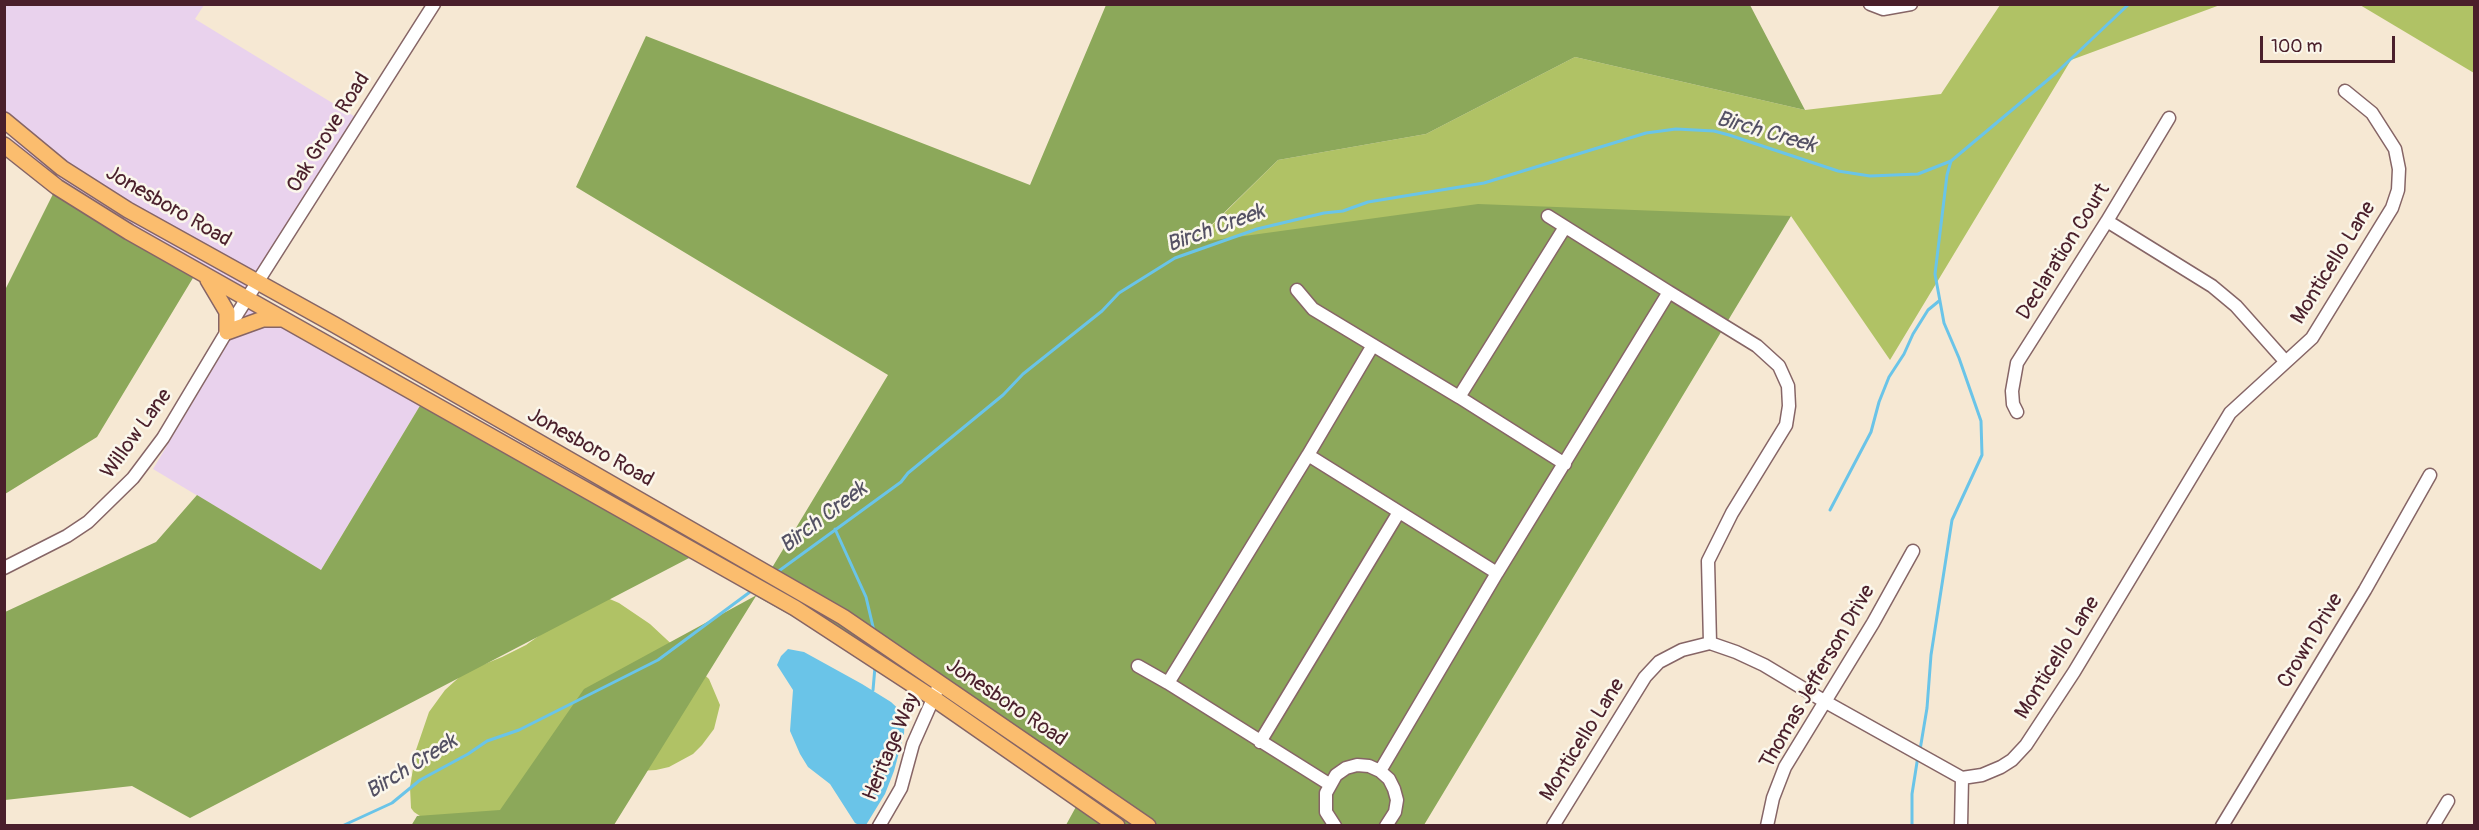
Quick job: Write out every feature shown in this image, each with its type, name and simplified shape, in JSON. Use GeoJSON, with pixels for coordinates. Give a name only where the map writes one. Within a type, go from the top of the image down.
{"type":"FeatureCollection","features":[{"type":"Feature","properties":{"kind":"main road","name":"Jonesboro Road"},"geometry":{"type":"LineString","coordinates":[[4,120],[45,155],[99,193],[258,281],[843,617],[1148,825]]}},
{"type":"Feature","properties":{"kind":"main road","name":"Jonesboro Road"},"geometry":{"type":"LineString","coordinates":[[4,145],[57,187],[205,275],[795,608],[933,698],[1117,825]]}},
{"type":"Feature","properties":{"kind":"main road"},"geometry":{"type":"LineString","coordinates":[[205,275],[217,291],[227,312],[227,332],[263,319],[284,319]]}},
{"type":"Feature","properties":{"kind":"street","name":"Oak Grove Road"},"geometry":{"type":"LineString","coordinates":[[258,281],[434,4]]}},
{"type":"Feature","properties":{"kind":"street"},"geometry":{"type":"LineString","coordinates":[[1870,4],[1883,9],[1911,4]]}},
{"type":"Feature","properties":{"kind":"street","name":"Monticello Lane"},"geometry":{"type":"LineString","coordinates":[[1962,778],[1982,775],[2001,768],[2026,746],[2074,672],[2230,413],[2312,338],[2392,208],[2398,190],[2399,169],[2395,149],[2373,114],[2345,91]]}},
{"type":"Feature","properties":{"kind":"street","name":"Declaration Court"},"geometry":{"type":"LineString","coordinates":[[2017,412],[2013,404],[2012,391],[2017,363],[2169,118]]}},
{"type":"Feature","properties":{"kind":"street"},"geometry":{"type":"LineString","coordinates":[[1548,216],[1757,346],[1779,366],[1788,386],[1789,406],[1786,425],[1727,523],[1708,561],[1710,644],[1736,652],[1764,665],[1962,778],[1961,825]]}},
{"type":"Feature","properties":{"kind":"street"},"geometry":{"type":"LineString","coordinates":[[2107,221],[2212,286],[2236,306],[2285,361]]}},
{"type":"Feature","properties":{"kind":"street"},"geometry":{"type":"LineString","coordinates":[[1459,397],[1565,227]]}},
{"type":"Feature","properties":{"kind":"street","name":"Willow Lane"},"geometry":{"type":"LineString","coordinates":[[4,568],[67,536],[88,522],[133,478],[163,438],[258,281]]}},
{"type":"Feature","properties":{"kind":"street"},"geometry":{"type":"LineString","coordinates":[[1297,290],[1313,309],[1565,464]]}},
{"type":"Feature","properties":{"kind":"street"},"geometry":{"type":"LineString","coordinates":[[1380,771],[1497,573],[1669,292]]}},
{"type":"Feature","properties":{"kind":"street"},"geometry":{"type":"LineString","coordinates":[[1168,683],[1373,345]]}},
{"type":"Feature","properties":{"kind":"street"},"geometry":{"type":"LineString","coordinates":[[1308,455],[1497,573]]}},
{"type":"Feature","properties":{"kind":"street","name":"Crown Drive"},"geometry":{"type":"LineString","coordinates":[[2222,825],[2366,590],[2430,476]]}},
{"type":"Feature","properties":{"kind":"street"},"geometry":{"type":"LineString","coordinates":[[1260,741],[1399,512]]}},
{"type":"Feature","properties":{"kind":"street","name":"Thomas Jefferson Drive"},"geometry":{"type":"LineString","coordinates":[[1767,825],[1773,798],[1785,767],[1873,623],[1913,551]]}},
{"type":"Feature","properties":{"kind":"street","name":"Monticello Lane"},"geometry":{"type":"LineString","coordinates":[[1553,825],[1645,677],[1659,662],[1682,650],[1710,644]]}},
{"type":"Feature","properties":{"kind":"street"},"geometry":{"type":"LineString","coordinates":[[1138,666],[1329,784]]}},
{"type":"Feature","properties":{"kind":"street","name":"Heritage Way"},"geometry":{"type":"LineString","coordinates":[[879,825],[901,788],[913,744],[941,684]]}},
{"type":"Feature","properties":{"kind":"street"},"geometry":{"type":"LineString","coordinates":[[1335,825],[1326,812],[1325,802],[1329,784],[1346,768],[1357,765],[1369,766],[1389,778],[1396,800],[1395,812],[1386,825]]}},
{"type":"Feature","properties":{"kind":"street"},"geometry":{"type":"LineString","coordinates":[[2433,825],[2448,801]]}},
{"type":"Feature","properties":{"kind":"shaded area"},"geometry":{"type":"Polygon","coordinates":[[[4,5],[204,5],[195,19],[357,118],[254,301],[424,399],[321,570],[153,469],[253,301],[56,188],[5,131],[4,5]]]}},
{"type":"Feature","properties":{"kind":"green space"},"geometry":{"type":"Polygon","coordinates":[[[1106,5],[1750,5],[1805,110],[1575,57],[1426,134],[1278,160],[1193,243],[1478,204],[1791,216],[1424,825],[1066,825],[1089,783],[756,596],[614,825],[411,826],[417,816],[500,810],[584,689],[755,596],[888,375],[576,187],[646,36],[1030,185],[1106,5]]]}},
{"type":"Feature","properties":{"kind":"green space"},"geometry":{"type":"Polygon","coordinates":[[[2000,5],[2220,5],[2071,60],[1890,360],[1791,216],[1193,244],[1278,160],[1426,134],[1575,57],[1805,110],[1941,94],[2000,5]]]}},
{"type":"Feature","properties":{"kind":"green space"},"geometry":{"type":"Polygon","coordinates":[[[2360,5],[2474,5],[2474,73],[2360,5]]]}},
{"type":"Feature","properties":{"kind":"green space"},"geometry":{"type":"Polygon","coordinates":[[[56,188],[199,268],[97,437],[5,494],[4,292],[56,188]]]}},
{"type":"Feature","properties":{"kind":"green space"},"geometry":{"type":"Polygon","coordinates":[[[424,399],[691,557],[190,818],[132,786],[5,800],[5,612],[156,542],[197,495],[321,570],[424,399]]]}},
{"type":"Feature","properties":{"kind":"green space"},"geometry":{"type":"Polygon","coordinates":[[[605,597],[619,603],[650,624],[709,679],[720,705],[714,729],[702,745],[693,754],[669,767],[606,773],[522,825],[423,818],[414,812],[411,808],[410,787],[416,750],[429,712],[445,690],[465,672],[526,645],[589,600],[605,597]]]}},
{"type":"Feature","properties":{"kind":"water"},"geometry":{"type":"Polygon","coordinates":[[[788,649],[804,652],[862,684],[891,702],[905,715],[904,734],[894,771],[885,794],[866,825],[855,823],[830,784],[808,767],[800,754],[790,731],[793,690],[777,665],[781,656],[788,649]]]}},
{"type":"Feature","properties":{"kind":"waterway","name":"Birch Creek"},"geometry":{"type":"LineString","coordinates":[[776,573],[901,482],[908,473],[1003,395],[1023,374],[1102,311],[1119,293],[1175,258],[1257,229],[1324,213],[1343,211],[1368,202],[1484,183],[1646,133],[1676,129],[1714,131],[1838,171],[1870,176],[1918,174],[1951,161],[2056,73],[2129,4]]}},
{"type":"Feature","properties":{"kind":"waterway"},"geometry":{"type":"LineString","coordinates":[[1920,750],[1927,708],[1931,655],[1952,520],[1982,455],[1981,421],[1944,323],[1935,274],[1947,175],[1951,161]]}},
{"type":"Feature","properties":{"kind":"waterway"},"geometry":{"type":"LineString","coordinates":[[1830,510],[1871,432],[1889,377],[1928,310],[1939,301]]}},
{"type":"Feature","properties":{"kind":"waterway"},"geometry":{"type":"LineString","coordinates":[[835,529],[866,597],[874,631]]}},
{"type":"Feature","properties":{"kind":"waterway","name":"Birch Creek"},"geometry":{"type":"LineString","coordinates":[[342,826],[392,803],[420,780],[487,741],[519,730],[658,660],[754,589]]}},
{"type":"Feature","properties":{"kind":"waterway"},"geometry":{"type":"LineString","coordinates":[[873,690],[875,667]]}},
{"type":"Feature","properties":{"kind":"waterway"},"geometry":{"type":"LineString","coordinates":[[1912,826],[1912,794],[1918,756]]}}]}
